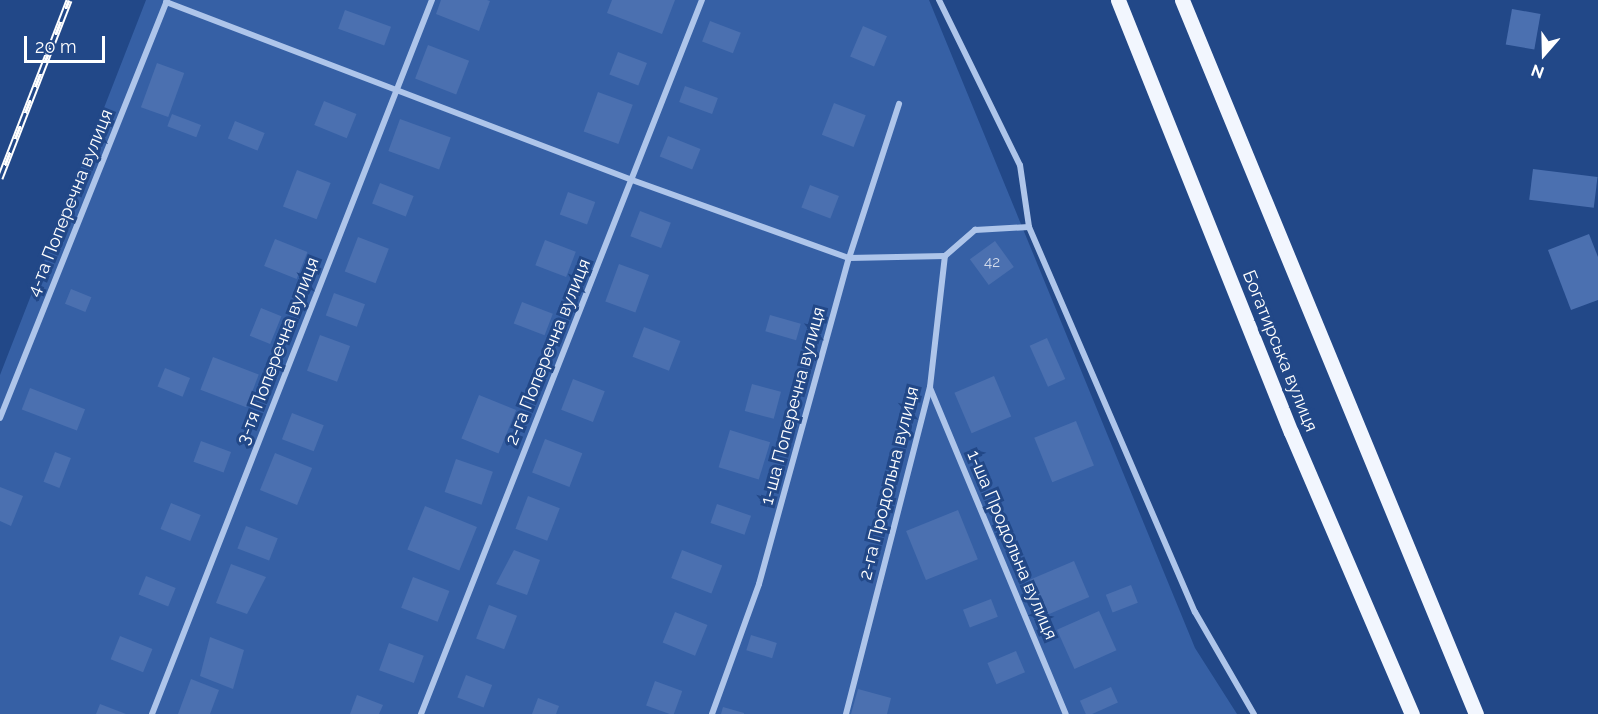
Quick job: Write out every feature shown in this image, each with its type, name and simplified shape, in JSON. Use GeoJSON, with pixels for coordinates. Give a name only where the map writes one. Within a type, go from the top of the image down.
{"type":"FeatureCollection","features":[{"type":"Feature","properties":{"kind":"main road","name":"Богатирська вулиця"},"geometry":{"type":"LineString","coordinates":[[1118,0],[1292,432],[1412,714]]}},
{"type":"Feature","properties":{"kind":"main road"},"geometry":{"type":"LineString","coordinates":[[1182,0],[1476,714]]}},
{"type":"Feature","properties":{"kind":"street","name":"3-тя Поперечна вулиця"},"geometry":{"type":"LineString","coordinates":[[152,714],[432,0]]}},
{"type":"Feature","properties":{"kind":"street","name":"2-га Поперечна вулиця"},"geometry":{"type":"LineString","coordinates":[[421,714],[702,0]]}},
{"type":"Feature","properties":{"kind":"street"},"geometry":{"type":"LineString","coordinates":[[939,0],[1020,165],[1029,227],[1196,612],[1254,714]]}},
{"type":"Feature","properties":{"kind":"street"},"geometry":{"type":"LineString","coordinates":[[167,1],[632,180],[849,258],[945,256],[975,230],[1029,227]]}},
{"type":"Feature","properties":{"kind":"street","name":"4-та Поперечна вулиця"},"geometry":{"type":"LineString","coordinates":[[0,418],[167,1]]}},
{"type":"Feature","properties":{"kind":"street","name":"1-ша Поперечна вулиця"},"geometry":{"type":"LineString","coordinates":[[712,714],[759,584],[849,258],[899,104]]}},
{"type":"Feature","properties":{"kind":"street","name":"2-га Продольна вулиця"},"geometry":{"type":"LineString","coordinates":[[846,714],[930,387],[945,256]]}},
{"type":"Feature","properties":{"kind":"street","name":"1-ша Продольна вулиця"},"geometry":{"type":"LineString","coordinates":[[930,387],[1066,714]]}},
{"type":"Feature","properties":{"kind":"shaded area"},"geometry":{"type":"Polygon","coordinates":[[[146,0],[929,0],[1195,648],[1237,714],[0,714],[0,375],[146,0]]]}},
{"type":"Feature","properties":{"kind":"building"},"geometry":{"type":"Polygon","coordinates":[[[441,0],[490,1],[479,31],[436,14],[441,0]]]}},
{"type":"Feature","properties":{"kind":"building"},"geometry":{"type":"Polygon","coordinates":[[[612,0],[675,0],[662,34],[607,13],[612,0]]]}},
{"type":"Feature","properties":{"kind":"building"},"geometry":{"type":"Polygon","coordinates":[[[1512,9],[1541,14],[1534,49],[1506,44],[1512,9]]]}},
{"type":"Feature","properties":{"kind":"building"},"geometry":{"type":"Polygon","coordinates":[[[345,10],[391,27],[384,46],[338,29],[345,10]]]}},
{"type":"Feature","properties":{"kind":"building"},"geometry":{"type":"Polygon","coordinates":[[[710,21],[741,33],[733,53],[702,42],[710,21]]]}},
{"type":"Feature","properties":{"kind":"building"},"geometry":{"type":"Polygon","coordinates":[[[863,26],[887,36],[874,67],[850,56],[863,26]]]}},
{"type":"Feature","properties":{"kind":"building"},"geometry":{"type":"Polygon","coordinates":[[[428,45],[469,61],[456,94],[415,79],[428,45]]]}},
{"type":"Feature","properties":{"kind":"building"},"geometry":{"type":"Polygon","coordinates":[[[618,52],[647,63],[638,86],[609,74],[618,52]]]}},
{"type":"Feature","properties":{"kind":"building"},"geometry":{"type":"Polygon","coordinates":[[[157,63],[184,73],[168,117],[141,107],[157,63]]]}},
{"type":"Feature","properties":{"kind":"building"},"geometry":{"type":"Polygon","coordinates":[[[685,86],[718,98],[712,114],[679,102],[685,86]]]}},
{"type":"Feature","properties":{"kind":"building"},"geometry":{"type":"Polygon","coordinates":[[[598,92],[633,105],[618,144],[584,131],[598,92]]]}},
{"type":"Feature","properties":{"kind":"building"},"geometry":{"type":"Polygon","coordinates":[[[324,101],[356,114],[347,138],[314,125],[324,101]]]}},
{"type":"Feature","properties":{"kind":"building"},"geometry":{"type":"Polygon","coordinates":[[[834,103],[866,115],[854,147],[822,135],[834,103]]]}},
{"type":"Feature","properties":{"kind":"building"},"geometry":{"type":"Polygon","coordinates":[[[172,114],[201,125],[196,137],[167,126],[172,114]]]}},
{"type":"Feature","properties":{"kind":"building"},"geometry":{"type":"Polygon","coordinates":[[[400,119],[451,137],[439,169],[388,151],[400,119]]]}},
{"type":"Feature","properties":{"kind":"building"},"geometry":{"type":"Polygon","coordinates":[[[235,121],[265,133],[258,151],[228,139],[235,121]]]}},
{"type":"Feature","properties":{"kind":"building"},"geometry":{"type":"Polygon","coordinates":[[[668,136],[700,149],[692,170],[660,156],[668,136]]]}},
{"type":"Feature","properties":{"kind":"building"},"geometry":{"type":"Polygon","coordinates":[[[1533,169],[1598,177],[1594,208],[1529,200],[1533,169]]]}},
{"type":"Feature","properties":{"kind":"building"},"geometry":{"type":"Polygon","coordinates":[[[297,170],[331,183],[317,219],[283,206],[297,170]]]}},
{"type":"Feature","properties":{"kind":"building"},"geometry":{"type":"Polygon","coordinates":[[[380,183],[414,196],[406,216],[372,204],[380,183]]]}},
{"type":"Feature","properties":{"kind":"building"},"geometry":{"type":"Polygon","coordinates":[[[810,185],[839,196],[830,219],[801,207],[810,185]]]}},
{"type":"Feature","properties":{"kind":"building"},"geometry":{"type":"Polygon","coordinates":[[[568,192],[595,202],[587,224],[560,215],[568,192]]]}},
{"type":"Feature","properties":{"kind":"building"},"geometry":{"type":"Polygon","coordinates":[[[640,211],[671,223],[661,248],[630,236],[640,211]]]}},
{"type":"Feature","properties":{"kind":"building"},"geometry":{"type":"Polygon","coordinates":[[[1589,234],[1598,257],[1598,300],[1571,310],[1548,250],[1589,234]]]}},
{"type":"Feature","properties":{"kind":"building"},"geometry":{"type":"Polygon","coordinates":[[[358,237],[389,249],[376,283],[345,272],[358,237]]]}},
{"type":"Feature","properties":{"kind":"building"},"geometry":{"type":"Polygon","coordinates":[[[275,239],[307,252],[297,279],[264,266],[275,239]]]}},
{"type":"Feature","properties":{"kind":"building"},"geometry":{"type":"Polygon","coordinates":[[[545,240],[576,252],[566,277],[535,265],[545,240]]]}},
{"type":"Feature","properties":{"kind":"building"},"geometry":{"type":"Polygon","coordinates":[[[995,241],[1014,267],[989,285],[970,259],[995,241]]]}},
{"type":"Feature","properties":{"kind":"building"},"geometry":{"type":"Polygon","coordinates":[[[619,264],[649,275],[635,313],[605,302],[619,264]]]}},
{"type":"Feature","properties":{"kind":"building"},"geometry":{"type":"Polygon","coordinates":[[[71,289],[91,297],[85,312],[65,304],[71,289]]]}},
{"type":"Feature","properties":{"kind":"building"},"geometry":{"type":"Polygon","coordinates":[[[334,293],[365,304],[357,327],[326,316],[334,293]]]}},
{"type":"Feature","properties":{"kind":"building"},"geometry":{"type":"Polygon","coordinates":[[[522,302],[553,314],[545,335],[514,323],[522,302]]]}},
{"type":"Feature","properties":{"kind":"building"},"geometry":{"type":"Polygon","coordinates":[[[261,308],[281,316],[270,344],[250,336],[261,308]]]}},
{"type":"Feature","properties":{"kind":"building"},"geometry":{"type":"Polygon","coordinates":[[[770,315],[801,324],[796,340],[765,331],[770,315]]]}},
{"type":"Feature","properties":{"kind":"building"},"geometry":{"type":"Polygon","coordinates":[[[644,327],[680,341],[669,371],[633,357],[644,327]]]}},
{"type":"Feature","properties":{"kind":"building"},"geometry":{"type":"Polygon","coordinates":[[[320,335],[350,346],[337,382],[307,371],[320,335]]]}},
{"type":"Feature","properties":{"kind":"building"},"geometry":{"type":"Polygon","coordinates":[[[1047,338],[1065,379],[1048,387],[1030,346],[1047,338]]]}},
{"type":"Feature","properties":{"kind":"building"},"geometry":{"type":"Polygon","coordinates":[[[213,357],[259,375],[246,407],[200,390],[213,357]]]}},
{"type":"Feature","properties":{"kind":"building"},"geometry":{"type":"Polygon","coordinates":[[[165,368],[190,378],[183,397],[158,387],[165,368]]]}},
{"type":"Feature","properties":{"kind":"building"},"geometry":{"type":"Polygon","coordinates":[[[994,376],[1011,417],[972,433],[954,393],[994,376]]]}},
{"type":"Feature","properties":{"kind":"building"},"geometry":{"type":"Polygon","coordinates":[[[573,379],[605,391],[593,422],[561,410],[573,379]]]}},
{"type":"Feature","properties":{"kind":"building"},"geometry":{"type":"Polygon","coordinates":[[[752,384],[781,392],[774,419],[745,411],[752,384]]]}},
{"type":"Feature","properties":{"kind":"building"},"geometry":{"type":"Polygon","coordinates":[[[30,388],[85,409],[77,431],[22,409],[30,388]]]}},
{"type":"Feature","properties":{"kind":"building"},"geometry":{"type":"Polygon","coordinates":[[[479,395],[516,410],[498,454],[461,439],[479,395]]]}},
{"type":"Feature","properties":{"kind":"building"},"geometry":{"type":"Polygon","coordinates":[[[292,413],[324,425],[314,451],[282,439],[292,413]]]}},
{"type":"Feature","properties":{"kind":"building"},"geometry":{"type":"Polygon","coordinates":[[[1076,421],[1094,466],[1052,482],[1034,438],[1076,421]]]}},
{"type":"Feature","properties":{"kind":"building"},"geometry":{"type":"Polygon","coordinates":[[[730,430],[770,442],[759,480],[719,467],[730,430]]]}},
{"type":"Feature","properties":{"kind":"building"},"geometry":{"type":"Polygon","coordinates":[[[545,439],[582,453],[569,487],[532,473],[545,439]]]}},
{"type":"Feature","properties":{"kind":"building"},"geometry":{"type":"Polygon","coordinates":[[[201,441],[231,452],[224,473],[193,462],[201,441]]]}},
{"type":"Feature","properties":{"kind":"building"},"geometry":{"type":"Polygon","coordinates":[[[55,452],[71,458],[59,488],[44,482],[55,452]]]}},
{"type":"Feature","properties":{"kind":"building"},"geometry":{"type":"Polygon","coordinates":[[[275,453],[312,468],[297,505],[260,490],[275,453]]]}},
{"type":"Feature","properties":{"kind":"building"},"geometry":{"type":"Polygon","coordinates":[[[456,459],[493,472],[481,505],[445,492],[456,459]]]}},
{"type":"Feature","properties":{"kind":"building"},"geometry":{"type":"Polygon","coordinates":[[[0,487],[23,496],[11,526],[0,521],[0,487]]]}},
{"type":"Feature","properties":{"kind":"building"},"geometry":{"type":"Polygon","coordinates":[[[528,496],[560,508],[547,541],[515,529],[528,496]]]}},
{"type":"Feature","properties":{"kind":"building"},"geometry":{"type":"Polygon","coordinates":[[[171,503],[201,515],[190,541],[161,529],[171,503]]]}},
{"type":"Feature","properties":{"kind":"building"},"geometry":{"type":"Polygon","coordinates":[[[717,504],[751,516],[745,535],[710,523],[717,504]]]}},
{"type":"Feature","properties":{"kind":"building"},"geometry":{"type":"Polygon","coordinates":[[[425,506],[477,527],[459,571],[407,550],[425,506]]]}},
{"type":"Feature","properties":{"kind":"building"},"geometry":{"type":"Polygon","coordinates":[[[958,510],[978,559],[926,580],[906,531],[958,510]]]}},
{"type":"Feature","properties":{"kind":"building"},"geometry":{"type":"Polygon","coordinates":[[[246,526],[278,538],[269,561],[237,548],[246,526]]]}},
{"type":"Feature","properties":{"kind":"building"},"geometry":{"type":"Polygon","coordinates":[[[514,550],[540,560],[527,595],[496,584],[514,550]]]}},
{"type":"Feature","properties":{"kind":"building"},"geometry":{"type":"Polygon","coordinates":[[[682,550],[722,565],[711,593],[671,578],[682,550]]]}},
{"type":"Feature","properties":{"kind":"building"},"geometry":{"type":"Polygon","coordinates":[[[1074,561],[1089,597],[1045,616],[1030,580],[1074,561]]]}},
{"type":"Feature","properties":{"kind":"building"},"geometry":{"type":"Polygon","coordinates":[[[231,564],[266,577],[247,614],[216,603],[231,564]]]}},
{"type":"Feature","properties":{"kind":"building"},"geometry":{"type":"Polygon","coordinates":[[[146,576],[176,588],[168,607],[139,595],[146,576]]]}},
{"type":"Feature","properties":{"kind":"building"},"geometry":{"type":"Polygon","coordinates":[[[413,577],[449,591],[438,622],[401,608],[413,577]]]}},
{"type":"Feature","properties":{"kind":"building"},"geometry":{"type":"Polygon","coordinates":[[[1131,585],[1138,603],[1113,612],[1106,595],[1131,585]]]}},
{"type":"Feature","properties":{"kind":"building"},"geometry":{"type":"Polygon","coordinates":[[[991,599],[998,617],[970,627],[963,610],[991,599]]]}},
{"type":"Feature","properties":{"kind":"building"},"geometry":{"type":"Polygon","coordinates":[[[489,605],[517,616],[504,649],[476,639],[489,605]]]}},
{"type":"Feature","properties":{"kind":"building"},"geometry":{"type":"Polygon","coordinates":[[[1099,611],[1116,650],[1074,669],[1057,630],[1099,611]]]}},
{"type":"Feature","properties":{"kind":"building"},"geometry":{"type":"Polygon","coordinates":[[[675,612],[707,625],[695,656],[663,643],[675,612]]]}},
{"type":"Feature","properties":{"kind":"building"},"geometry":{"type":"Polygon","coordinates":[[[751,635],[777,643],[772,658],[746,650],[751,635]]]}},
{"type":"Feature","properties":{"kind":"building"},"geometry":{"type":"Polygon","coordinates":[[[120,636],[152,649],[143,672],[111,659],[120,636]]]}},
{"type":"Feature","properties":{"kind":"building"},"geometry":{"type":"Polygon","coordinates":[[[210,637],[244,650],[233,689],[200,676],[210,637]]]}},
{"type":"Feature","properties":{"kind":"building"},"geometry":{"type":"Polygon","coordinates":[[[389,643],[424,656],[414,683],[379,670],[389,643]]]}},
{"type":"Feature","properties":{"kind":"building"},"geometry":{"type":"Polygon","coordinates":[[[1016,651],[1025,672],[996,684],[987,663],[1016,651]]]}},
{"type":"Feature","properties":{"kind":"building"},"geometry":{"type":"Polygon","coordinates":[[[466,675],[492,685],[484,707],[457,697],[466,675]]]}},
{"type":"Feature","properties":{"kind":"building"},"geometry":{"type":"Polygon","coordinates":[[[191,679],[219,690],[210,714],[178,714],[191,679]]]}},
{"type":"Feature","properties":{"kind":"building"},"geometry":{"type":"Polygon","coordinates":[[[655,681],[682,691],[674,714],[646,705],[655,681]]]}},
{"type":"Feature","properties":{"kind":"building"},"geometry":{"type":"Polygon","coordinates":[[[1111,687],[1118,703],[1092,714],[1086,714],[1080,701],[1111,687]]]}},
{"type":"Feature","properties":{"kind":"building"},"geometry":{"type":"Polygon","coordinates":[[[858,689],[891,698],[887,714],[851,714],[858,689]]]}},
{"type":"Feature","properties":{"kind":"building"},"geometry":{"type":"Polygon","coordinates":[[[357,695],[383,705],[379,714],[350,714],[357,695]]]}},
{"type":"Feature","properties":{"kind":"building"},"geometry":{"type":"Polygon","coordinates":[[[538,698],[559,706],[556,714],[532,714],[538,698]]]}},
{"type":"Feature","properties":{"kind":"building"},"geometry":{"type":"Polygon","coordinates":[[[100,704],[126,714],[96,714],[100,704]]]}},
{"type":"Feature","properties":{"kind":"building"},"geometry":{"type":"Polygon","coordinates":[[[723,707],[744,713],[744,714],[721,714],[723,707]]]}},
{"type":"Feature","properties":{"kind":"railway"},"geometry":{"type":"LineString","coordinates":[[0,178],[69,0]]}}]}
